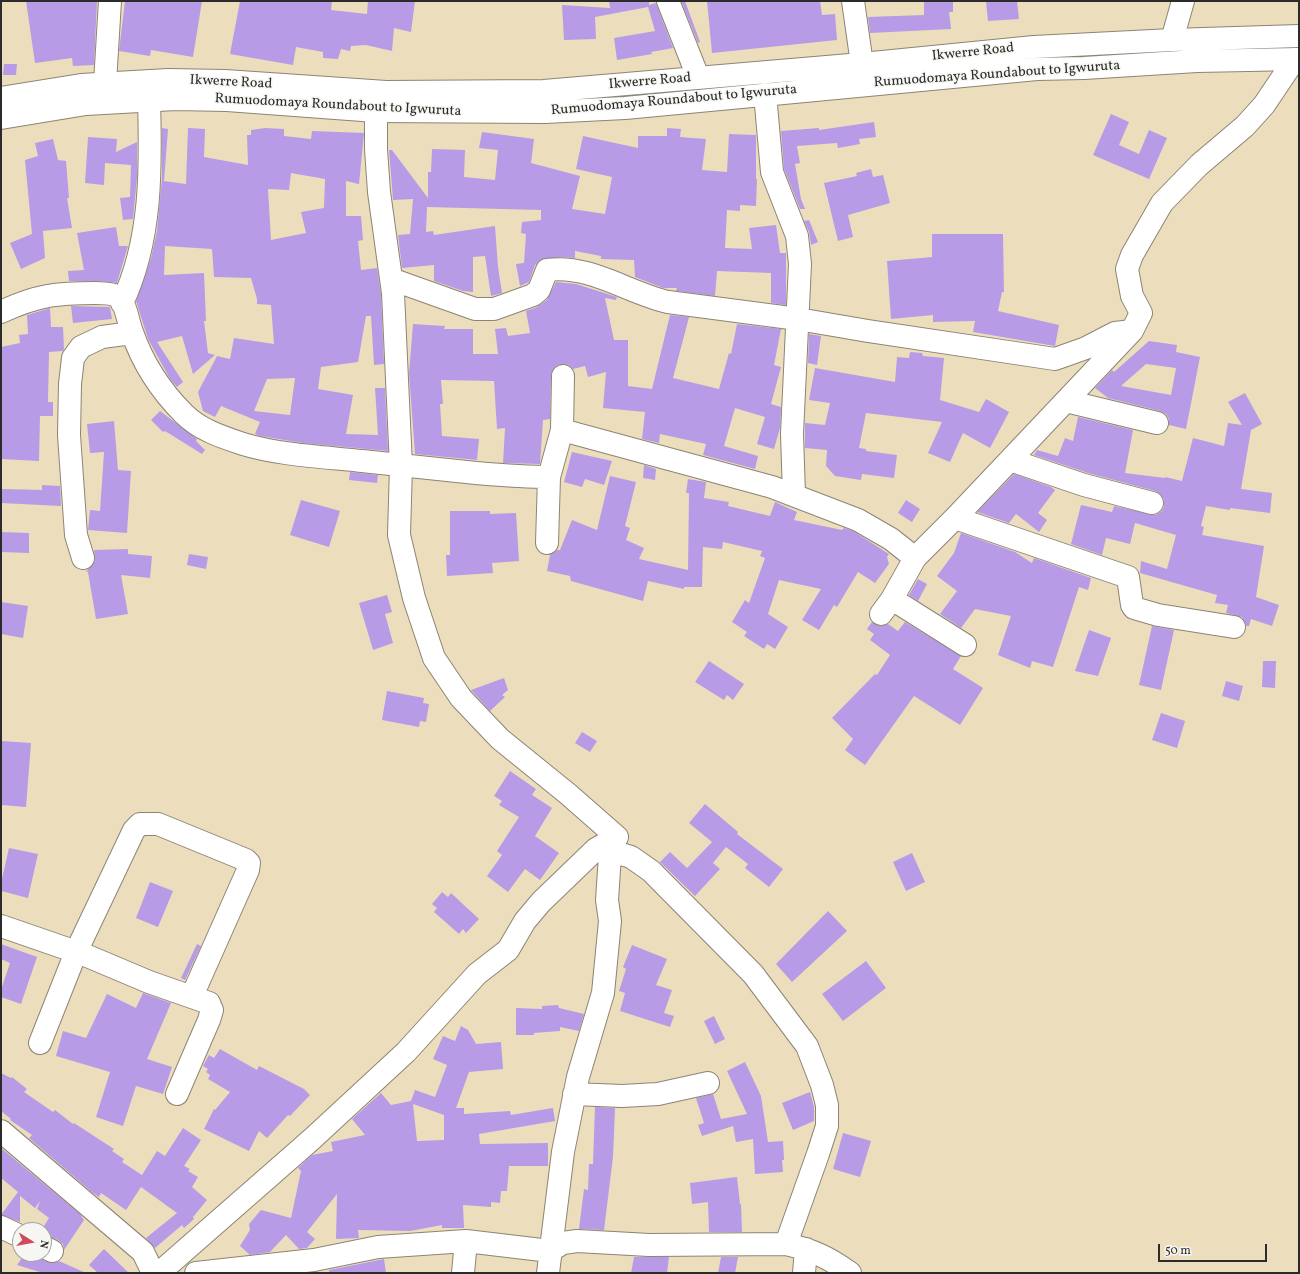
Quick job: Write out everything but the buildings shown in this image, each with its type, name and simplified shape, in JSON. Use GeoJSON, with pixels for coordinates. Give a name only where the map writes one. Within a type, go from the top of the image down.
{"type":"FeatureCollection","features":[{"type":"Feature","properties":{"kind":"street"},"geometry":{"type":"LineString","coordinates":[[105,83],[110,1]]}},
{"type":"Feature","properties":{"kind":"street"},"geometry":{"type":"LineString","coordinates":[[668,1],[698,77]]}},
{"type":"Feature","properties":{"kind":"street"},"geometry":{"type":"LineString","coordinates":[[852,1],[861,75]]}},
{"type":"Feature","properties":{"kind":"street"},"geometry":{"type":"LineString","coordinates":[[1172,40],[1183,1]]}},
{"type":"Feature","properties":{"kind":"street","name":"Ikwerre Road"},"geometry":{"type":"LineString","coordinates":[[1,98],[50,89],[105,83],[168,80],[218,81],[379,92],[544,91],[698,77],[861,75],[1034,47],[1172,40],[1299,36]]}},
{"type":"Feature","properties":{"kind":"street"},"geometry":{"type":"LineString","coordinates":[[965,645],[887,607],[915,558],[955,518],[1132,331],[1141,313],[1132,296],[1127,269],[1132,255],[1162,203],[1199,165],[1245,126],[1264,106],[1297,59]]}},
{"type":"Feature","properties":{"kind":"street","name":"Rumuodomaya Roundabout to Igwuruta"},"geometry":{"type":"LineString","coordinates":[[1,118],[86,104],[149,100],[226,100],[376,111],[545,112],[625,108],[765,94],[861,75],[1084,68],[1197,61],[1297,59]]}},
{"type":"Feature","properties":{"kind":"street"},"geometry":{"type":"LineString","coordinates":[[765,94],[772,172],[797,236],[800,264],[792,434],[794,496]]}},
{"type":"Feature","properties":{"kind":"street"},"geometry":{"type":"LineString","coordinates":[[122,303],[137,266],[143,238],[150,158],[149,100]]}},
{"type":"Feature","properties":{"kind":"street"},"geometry":{"type":"LineString","coordinates":[[376,111],[376,149],[379,192],[393,293],[401,466],[399,535],[414,598],[434,658],[461,698],[500,739],[568,794],[621,854],[631,858],[651,871],[753,974],[808,1046],[822,1085],[827,1105],[827,1126],[796,1246],[804,1273]]}},
{"type":"Feature","properties":{"kind":"street"},"geometry":{"type":"LineString","coordinates":[[391,279],[475,309],[494,309],[534,295],[539,290],[547,270],[558,268],[587,273],[616,282],[648,297],[668,302],[798,319],[1055,359],[1086,348],[1116,333],[1132,331]]}},
{"type":"Feature","properties":{"kind":"street"},"geometry":{"type":"LineString","coordinates":[[1,312],[16,305],[46,295],[80,292],[104,293],[118,296],[122,303],[132,333],[150,372],[163,391],[193,423],[215,434],[244,444],[279,451],[401,466],[488,474],[549,476]]}},
{"type":"Feature","properties":{"kind":"street"},"geometry":{"type":"LineString","coordinates":[[82,558],[76,535],[69,435],[70,384],[73,358],[81,347],[102,337],[132,333]]}},
{"type":"Feature","properties":{"kind":"street"},"geometry":{"type":"LineString","coordinates":[[547,543],[549,476],[562,430],[563,376]]}},
{"type":"Feature","properties":{"kind":"street"},"geometry":{"type":"LineString","coordinates":[[1066,401],[1157,423]]}},
{"type":"Feature","properties":{"kind":"street"},"geometry":{"type":"LineString","coordinates":[[562,430],[772,488],[858,520],[891,539],[915,558]]}},
{"type":"Feature","properties":{"kind":"street"},"geometry":{"type":"LineString","coordinates":[[1010,460],[1084,485],[1152,503]]}},
{"type":"Feature","properties":{"kind":"street"},"geometry":{"type":"LineString","coordinates":[[955,518],[1128,577],[1132,605],[1134,608],[1158,615],[1234,627]]}},
{"type":"Feature","properties":{"kind":"street"},"geometry":{"type":"LineString","coordinates":[[40,1044],[76,952],[134,830],[140,824],[158,824],[246,860],[249,863],[248,870],[192,996]]}},
{"type":"Feature","properties":{"kind":"street"},"geometry":{"type":"LineString","coordinates":[[548,1273],[562,1159],[574,1094],[590,1033],[604,993],[610,922],[607,900],[613,846]]}},
{"type":"Feature","properties":{"kind":"street"},"geometry":{"type":"LineString","coordinates":[[159,1273],[312,1139],[406,1052],[477,974],[508,950],[525,921],[541,902],[596,849],[613,846]]}},
{"type":"Feature","properties":{"kind":"street"},"geometry":{"type":"LineString","coordinates":[[1,926],[76,952],[149,982],[209,1003],[212,1010],[177,1094]]}},
{"type":"Feature","properties":{"kind":"street"},"geometry":{"type":"LineString","coordinates":[[574,1094],[622,1096],[658,1094],[708,1083]]}},
{"type":"Feature","properties":{"kind":"street"},"geometry":{"type":"LineString","coordinates":[[1,1131],[22,1151],[143,1252],[153,1273]]}},
{"type":"Feature","properties":{"kind":"street"},"geometry":{"type":"LineString","coordinates":[[1,1227],[12,1232]]}},
{"type":"Feature","properties":{"kind":"street"},"geometry":{"type":"LineString","coordinates":[[196,1273],[313,1267],[378,1247],[466,1241],[550,1251],[564,1243],[577,1241],[649,1245],[796,1246],[832,1259],[850,1273]]}},
{"type":"Feature","properties":{"kind":"street"},"geometry":{"type":"LineString","coordinates":[[463,1273],[466,1241]]}}]}
